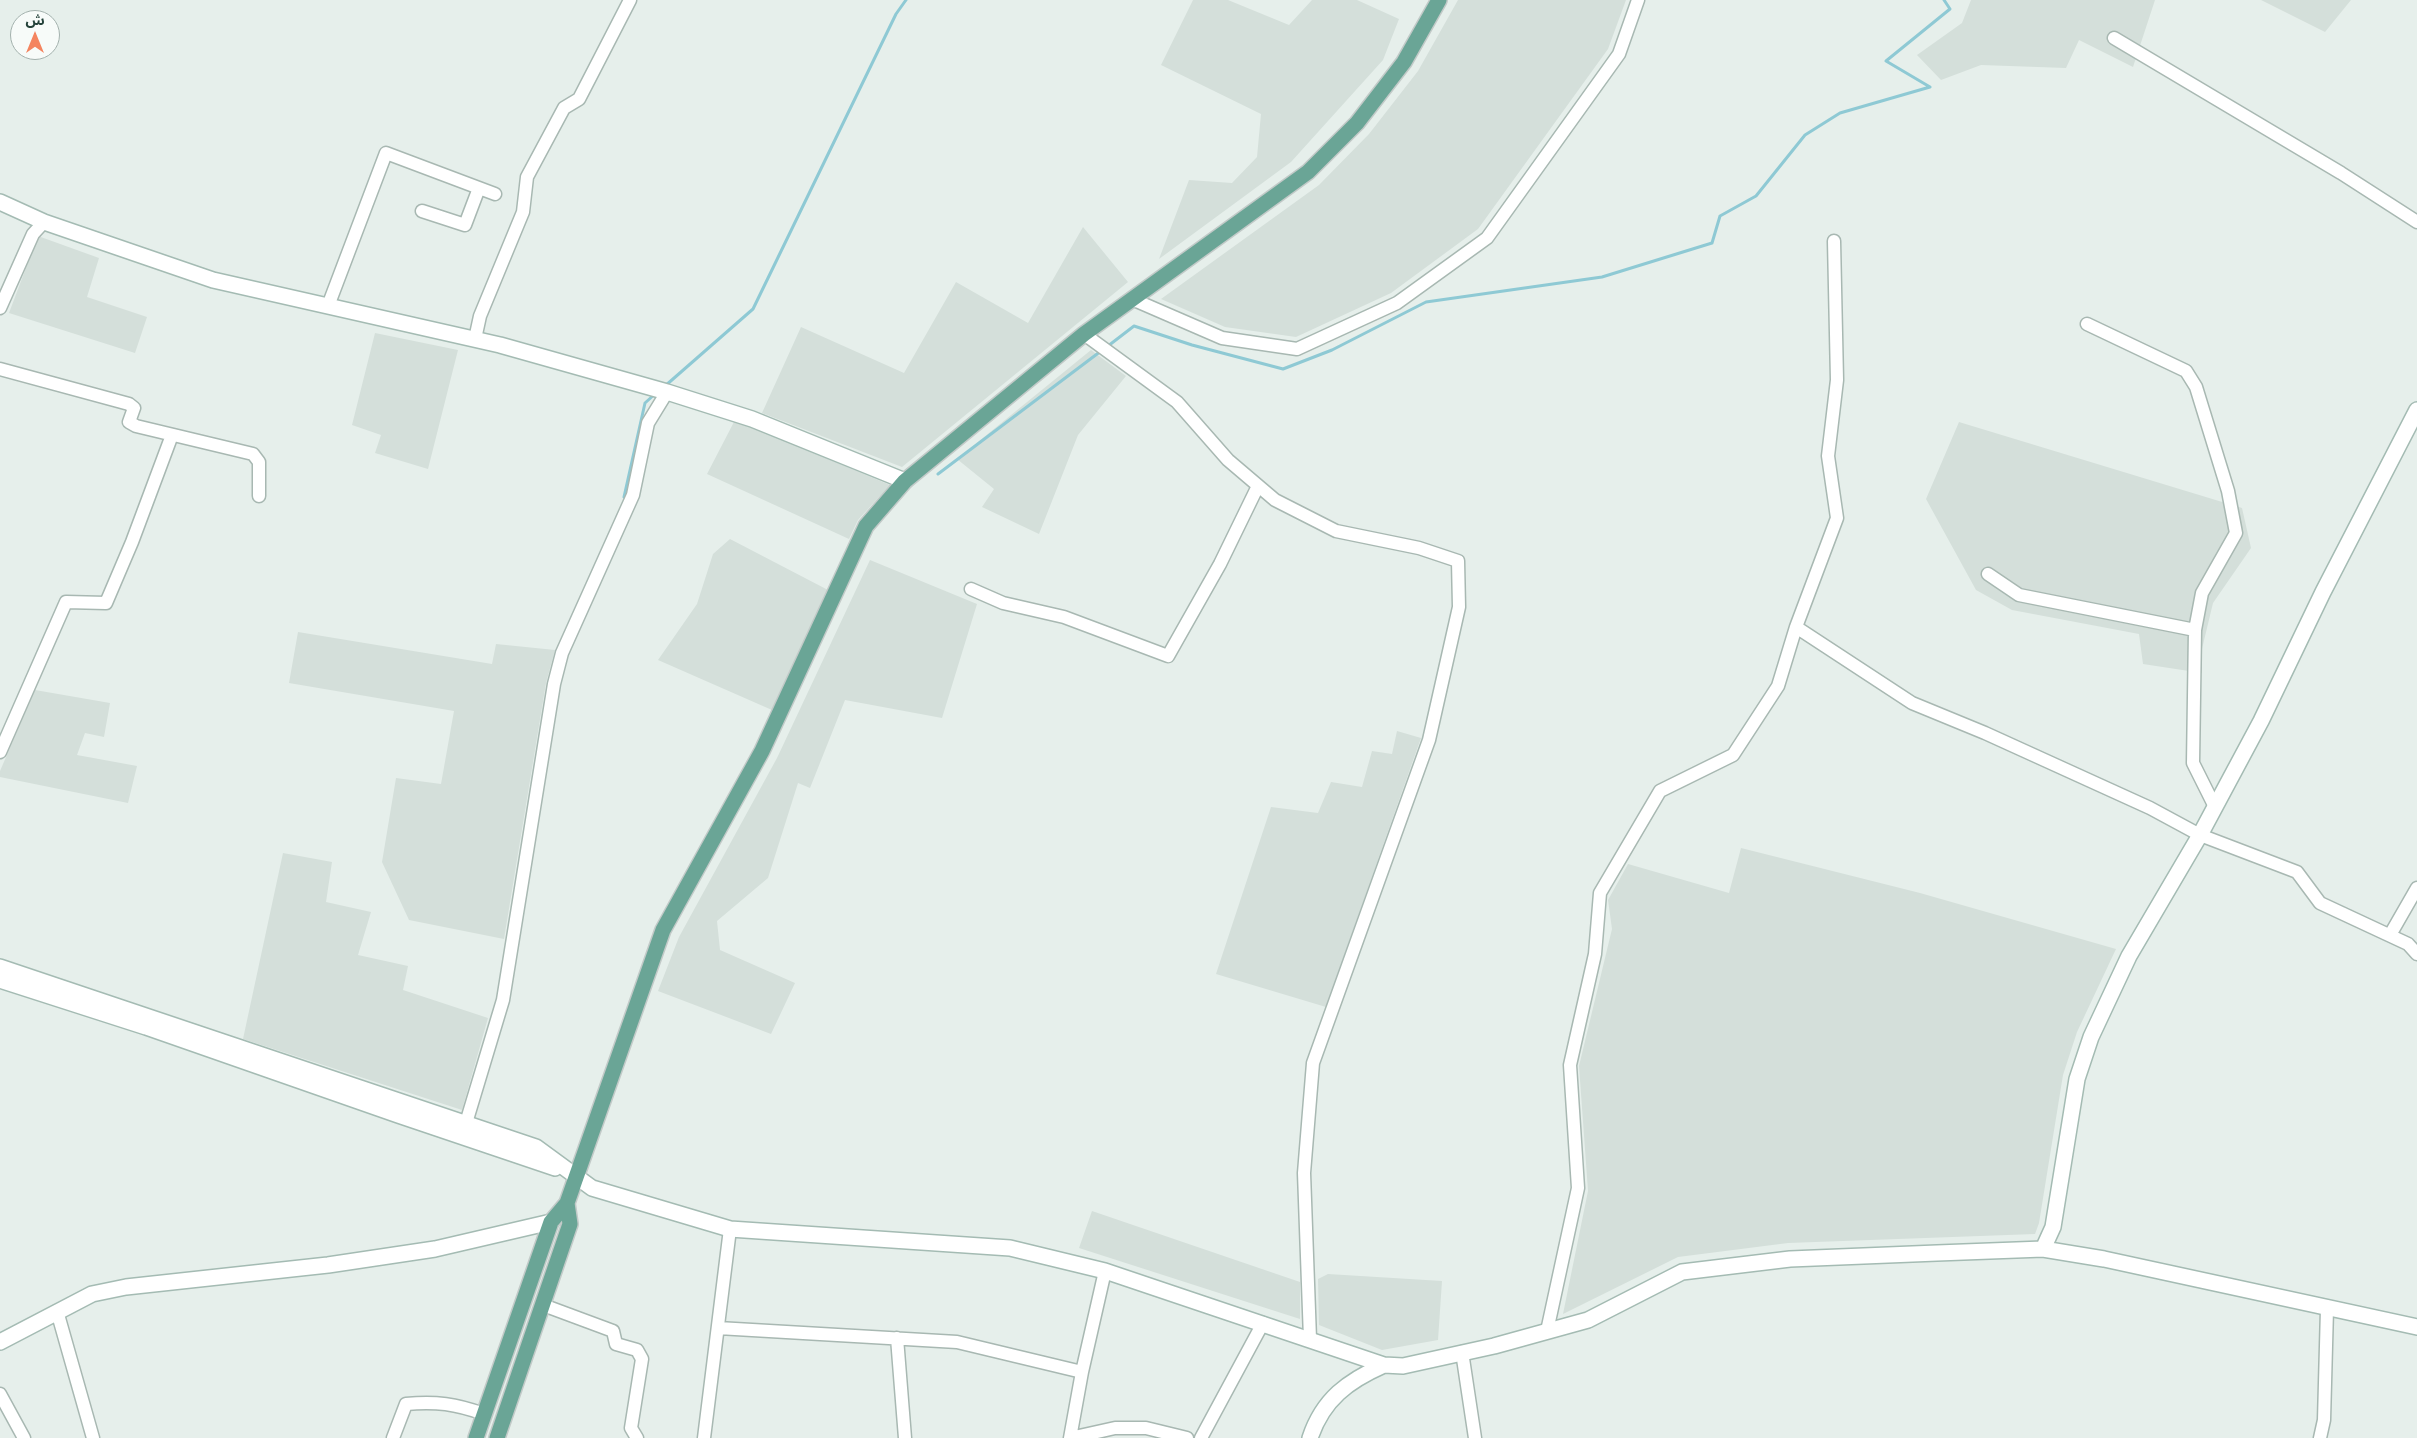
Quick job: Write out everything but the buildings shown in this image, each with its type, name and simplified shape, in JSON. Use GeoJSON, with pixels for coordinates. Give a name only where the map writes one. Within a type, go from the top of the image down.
{"type":"FeatureCollection","features":[{"type":"Feature","properties":{"kind":"main road"},"geometry":{"type":"LineString","coordinates":[[476,1438],[551,1222],[567,1203],[663,930],[762,751],[866,526],[906,481],[1084,334],[1308,172],[1356,124],[1404,62],[1439,0]]}},
{"type":"Feature","properties":{"kind":"main road"},"geometry":{"type":"LineString","coordinates":[[0,202],[44,222],[213,280],[475,339],[666,392],[752,419],[906,481]]}},
{"type":"Feature","properties":{"kind":"main road"},"geometry":{"type":"LineString","coordinates":[[2043,1249],[2053,1227],[2077,1079],[2091,1037],[2129,956],[2200,835],[2262,722],[2323,592],[2417,410]]}},
{"type":"Feature","properties":{"kind":"main road"},"geometry":{"type":"LineString","coordinates":[[0,967],[536,1147],[592,1188],[730,1229],[1010,1248],[1105,1271],[1384,1365],[1404,1366],[1494,1346],[1588,1320],[1682,1272],[1790,1259],[2043,1249],[2104,1259],[2327,1309],[2417,1327]]}},
{"type":"Feature","properties":{"kind":"main road"},"geometry":{"type":"LineString","coordinates":[[0,980],[146,1027],[576,1175]]}},
{"type":"Feature","properties":{"kind":"main road"},"geometry":{"type":"LineString","coordinates":[[497,1438],[570,1224],[567,1203]]}},
{"type":"Feature","properties":{"kind":"main road"},"geometry":{"type":"LineString","coordinates":[[0,1342],[92,1294],[126,1287],[328,1265],[435,1249],[551,1222]]}},
{"type":"Feature","properties":{"kind":"main road"},"geometry":{"type":"LineString","coordinates":[[1310,1438],[1316,1421],[1333,1399],[1355,1378],[1384,1365]]}},
{"type":"Feature","properties":{"kind":"street"},"geometry":{"type":"LineString","coordinates":[[475,339],[480,316],[523,212],[528,177],[564,108],[579,98],[630,0]]}},
{"type":"Feature","properties":{"kind":"street"},"geometry":{"type":"LineString","coordinates":[[1132,299],[1222,338],[1297,349],[1397,303],[1487,238],[1619,54],[1638,0]]}},
{"type":"Feature","properties":{"kind":"street"},"geometry":{"type":"LineString","coordinates":[[2114,38],[2332,168],[2417,222]]}},
{"type":"Feature","properties":{"kind":"street"},"geometry":{"type":"LineString","coordinates":[[328,306],[386,153],[495,194]]}},
{"type":"Feature","properties":{"kind":"street"},"geometry":{"type":"LineString","coordinates":[[422,211],[465,225],[479,188]]}},
{"type":"Feature","properties":{"kind":"street"},"geometry":{"type":"LineString","coordinates":[[0,308],[33,234],[44,222]]}},
{"type":"Feature","properties":{"kind":"street"},"geometry":{"type":"LineString","coordinates":[[1547,1331],[1578,1188],[1570,1065],[1595,954],[1600,893],[1660,791],[1733,755],[1778,686],[1796,627],[1837,518],[1828,456],[1837,380],[1834,241]]}},
{"type":"Feature","properties":{"kind":"street"},"geometry":{"type":"LineString","coordinates":[[2087,324],[2186,371],[2196,387],[2228,492],[2236,533],[2202,594],[2195,630],[2193,763],[2215,806]]}},
{"type":"Feature","properties":{"kind":"street"},"geometry":{"type":"LineString","coordinates":[[1084,334],[1176,402],[1228,460],[1275,500],[1336,531],[1419,548],[1458,561],[1459,607],[1429,740],[1313,1063],[1304,1172],[1310,1339]]}},
{"type":"Feature","properties":{"kind":"street"},"geometry":{"type":"LineString","coordinates":[[0,369],[130,404],[134,412],[131,424],[253,454],[259,462],[259,496]]}},
{"type":"Feature","properties":{"kind":"street"},"geometry":{"type":"LineString","coordinates":[[466,1123],[502,1000],[554,684],[562,653],[633,495],[648,424],[666,392]]}},
{"type":"Feature","properties":{"kind":"street"},"geometry":{"type":"LineString","coordinates":[[0,752],[66,602],[106,603],[132,542],[172,435]]}},
{"type":"Feature","properties":{"kind":"street"},"geometry":{"type":"LineString","coordinates":[[971,589],[1003,604],[1064,617],[1168,656],[1220,564],[1258,486]]}},
{"type":"Feature","properties":{"kind":"street"},"geometry":{"type":"LineString","coordinates":[[1988,574],[2019,595],[2195,630]]}},
{"type":"Feature","properties":{"kind":"street"},"geometry":{"type":"LineString","coordinates":[[1796,627],[1912,703],[1985,733],[2150,808],[2200,835],[2297,872],[2320,903],[2408,944],[2417,954]]}},
{"type":"Feature","properties":{"kind":"street"},"geometry":{"type":"LineString","coordinates":[[2390,935],[2417,888]]}},
{"type":"Feature","properties":{"kind":"street"},"geometry":{"type":"LineString","coordinates":[[704,1438],[730,1229]]}},
{"type":"Feature","properties":{"kind":"street"},"geometry":{"type":"LineString","coordinates":[[1105,1271],[1082,1372],[1070,1438],[1115,1428],[1146,1428],[1187,1438]]}},
{"type":"Feature","properties":{"kind":"street"},"geometry":{"type":"LineString","coordinates":[[543,1305],[613,1331],[616,1344],[637,1350],[642,1359],[631,1428],[637,1438]]}},
{"type":"Feature","properties":{"kind":"street"},"geometry":{"type":"LineString","coordinates":[[2320,1438],[2324,1420],[2327,1309]]}},
{"type":"Feature","properties":{"kind":"street"},"geometry":{"type":"LineString","coordinates":[[57,1311],[92,1438]]}},
{"type":"Feature","properties":{"kind":"street"},"geometry":{"type":"LineString","coordinates":[[1201,1438],[1262,1323]]}},
{"type":"Feature","properties":{"kind":"street"},"geometry":{"type":"LineString","coordinates":[[718,1328],[956,1342],[1082,1372]]}},
{"type":"Feature","properties":{"kind":"street"},"geometry":{"type":"LineString","coordinates":[[897,1338],[905,1438]]}},
{"type":"Feature","properties":{"kind":"street"},"geometry":{"type":"LineString","coordinates":[[1462,1352],[1475,1438]]}},
{"type":"Feature","properties":{"kind":"street"},"geometry":{"type":"LineString","coordinates":[[0,1394],[24,1438]]}},
{"type":"Feature","properties":{"kind":"street"},"geometry":{"type":"LineString","coordinates":[[393,1438],[406,1404],[432,1401],[459,1406],[484,1414]]}},
{"type":"Feature","properties":{"kind":"shaded area"},"geometry":{"type":"Polygon","coordinates":[[[1193,0],[1228,0],[1289,25],[1312,0],[1357,0],[1399,19],[1383,60],[1291,162],[1159,259],[1189,180],[1232,183],[1257,157],[1261,114],[1161,65],[1193,0]]]}},
{"type":"Feature","properties":{"kind":"shaded area"},"geometry":{"type":"Polygon","coordinates":[[[1458,0],[1626,0],[1608,49],[1478,229],[1391,293],[1296,337],[1225,327],[1161,299],[1319,185],[1369,134],[1418,71],[1458,0]]]}},
{"type":"Feature","properties":{"kind":"shaded area"},"geometry":{"type":"Polygon","coordinates":[[[1971,0],[2155,0],[2133,67],[2079,40],[2066,68],[1981,65],[1941,80],[1917,55],[1962,23],[1971,0]]]}},
{"type":"Feature","properties":{"kind":"shaded area"},"geometry":{"type":"Polygon","coordinates":[[[2261,0],[2351,0],[2325,32],[2261,0]]]}},
{"type":"Feature","properties":{"kind":"shaded area"},"geometry":{"type":"Polygon","coordinates":[[[1083,227],[1128,282],[902,467],[762,413],[801,327],[904,373],[956,282],[1028,323],[1083,227]]]}},
{"type":"Feature","properties":{"kind":"shaded area"},"geometry":{"type":"Polygon","coordinates":[[[38,236],[99,258],[87,297],[147,317],[135,353],[9,313],[38,236]]]}},
{"type":"Feature","properties":{"kind":"shaded area"},"geometry":{"type":"Polygon","coordinates":[[[375,333],[458,350],[428,469],[375,453],[381,435],[352,425],[375,333]]]}},
{"type":"Feature","properties":{"kind":"shaded area"},"geometry":{"type":"Polygon","coordinates":[[[1091,350],[1126,376],[1078,435],[1039,534],[982,507],[994,489],[957,459],[1091,350]]]}},
{"type":"Feature","properties":{"kind":"shaded area"},"geometry":{"type":"Polygon","coordinates":[[[735,420],[890,485],[858,520],[849,539],[707,474],[735,420]]]}},
{"type":"Feature","properties":{"kind":"shaded area"},"geometry":{"type":"Polygon","coordinates":[[[1959,422],[2242,508],[2251,548],[2213,603],[2201,653],[2202,673],[2143,664],[2139,634],[2012,610],[1976,590],[1926,499],[1959,422]]]}},
{"type":"Feature","properties":{"kind":"shaded area"},"geometry":{"type":"Polygon","coordinates":[[[730,539],[828,590],[772,710],[658,660],[697,604],[713,554],[730,539]]]}},
{"type":"Feature","properties":{"kind":"shaded area"},"geometry":{"type":"Polygon","coordinates":[[[870,560],[977,604],[942,718],[845,700],[810,788],[798,783],[768,878],[717,921],[720,950],[795,983],[771,1034],[658,991],[679,937],[777,758],[870,560]]]}},
{"type":"Feature","properties":{"kind":"shaded area"},"geometry":{"type":"Polygon","coordinates":[[[298,632],[492,664],[496,644],[555,650],[546,683],[504,939],[409,920],[382,862],[396,778],[441,784],[454,711],[289,683],[298,632]]]}},
{"type":"Feature","properties":{"kind":"shaded area"},"geometry":{"type":"Polygon","coordinates":[[[35,690],[110,703],[104,737],[85,733],[77,755],[137,766],[128,803],[0,777],[0,771],[35,690]]]}},
{"type":"Feature","properties":{"kind":"shaded area"},"geometry":{"type":"Polygon","coordinates":[[[1397,731],[1421,738],[1326,1007],[1216,974],[1271,807],[1318,813],[1331,782],[1362,787],[1372,751],[1392,754],[1397,731]]]}},
{"type":"Feature","properties":{"kind":"shaded area"},"geometry":{"type":"Polygon","coordinates":[[[1741,848],[1920,893],[2116,949],[2077,1032],[2063,1075],[2039,1223],[2035,1234],[1788,1243],[1678,1257],[1563,1314],[1588,1191],[1579,1066],[1612,929],[1608,900],[1628,864],[1729,893],[1741,848]]]}},
{"type":"Feature","properties":{"kind":"shaded area"},"geometry":{"type":"Polygon","coordinates":[[[283,853],[332,862],[326,902],[371,912],[358,955],[408,966],[403,990],[488,1018],[462,1110],[243,1039],[283,853]]]}},
{"type":"Feature","properties":{"kind":"shaded area"},"geometry":{"type":"Polygon","coordinates":[[[1092,1211],[1300,1282],[1300,1319],[1079,1248],[1092,1211]]]}},
{"type":"Feature","properties":{"kind":"shaded area"},"geometry":{"type":"Polygon","coordinates":[[[1328,1274],[1442,1281],[1438,1340],[1382,1350],[1319,1325],[1318,1279],[1328,1274]]]}},
{"type":"Feature","properties":{"kind":"waterway"},"geometry":{"type":"LineString","coordinates":[[665,386],[753,309],[896,14],[906,0]]}},
{"type":"Feature","properties":{"kind":"waterway"},"geometry":{"type":"LineString","coordinates":[[1108,346],[1134,326],[1192,345],[1283,369],[1332,350],[1426,302],[1602,277],[1712,243],[1720,216],[1756,196],[1805,135],[1840,113],[1930,87],[1886,61],[1950,9],[1944,0]]}},
{"type":"Feature","properties":{"kind":"waterway"},"geometry":{"type":"LineString","coordinates":[[938,474],[1101,351]]}},
{"type":"Feature","properties":{"kind":"waterway"},"geometry":{"type":"LineString","coordinates":[[624,497],[645,403],[656,393]]}}]}
